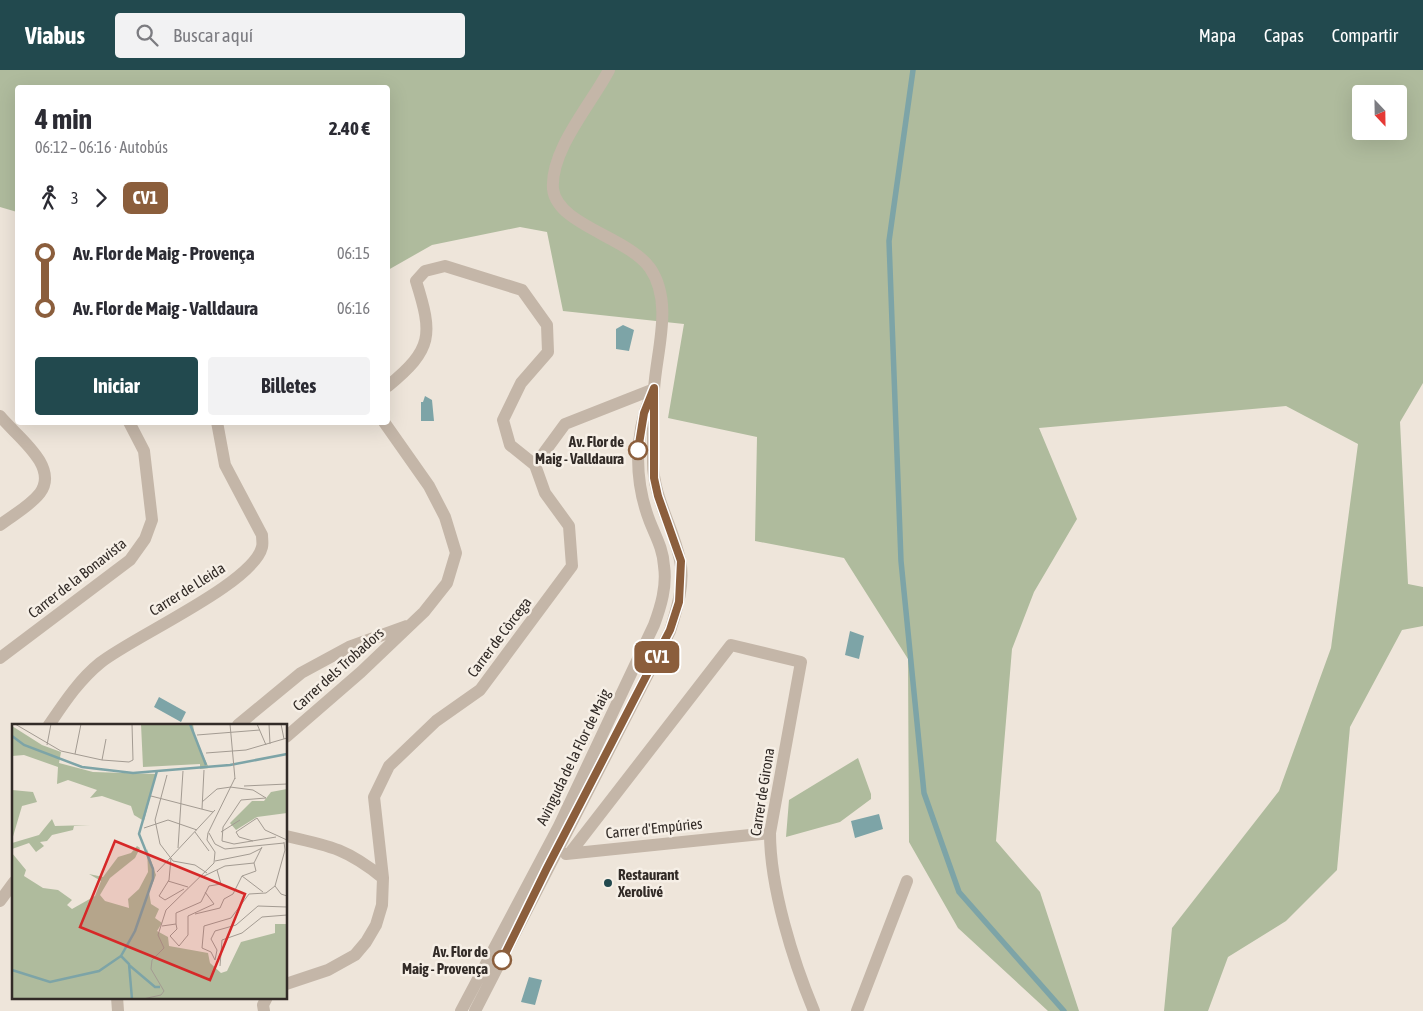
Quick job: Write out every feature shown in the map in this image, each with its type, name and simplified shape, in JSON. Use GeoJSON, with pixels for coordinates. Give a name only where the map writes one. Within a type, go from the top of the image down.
{"type":"FeatureCollection","features":[{"type":"Feature","properties":{"kind":"street","name":"Avinguda de la Flor de Maig"},"geometry":{"type":"LineString","coordinates":[[462,1007],[549,856],[670,630],[679,602],[681,561],[658,496],[654,478],[654,388],[663,325],[660,296],[650,268],[627,246],[567,213],[558,202],[554,191],[556,164],[609,70]]}},
{"type":"Feature","properties":{"kind":"street"},"geometry":{"type":"LineString","coordinates":[[390,384],[423,351],[428,330],[427,315],[416,281],[425,271],[445,266],[522,290],[547,325],[548,352],[521,383],[503,420],[510,444],[535,465],[565,424],[654,388]]}},
{"type":"Feature","properties":{"kind":"street"},"geometry":{"type":"LineString","coordinates":[[0,416],[38,456],[42,464],[44,483],[40,492],[33,500],[0,525]]}},
{"type":"Feature","properties":{"kind":"street","name":"Carrer de la Bonavista"},"geometry":{"type":"LineString","coordinates":[[0,658],[130,560],[145,539],[152,520],[151,498],[144,451],[131,425]]}},
{"type":"Feature","properties":{"kind":"street","name":"Carrer de Lleida"},"geometry":{"type":"LineString","coordinates":[[50,724],[78,684],[99,664],[230,583],[256,559],[262,547],[262,536],[225,465],[218,425]]}},
{"type":"Feature","properties":{"kind":"street","name":"Carrer dels Trobadors"},"geometry":{"type":"LineString","coordinates":[[288,734],[361,672],[412,624],[448,583],[456,553],[445,517],[429,486],[386,425]]}},
{"type":"Feature","properties":{"kind":"street","name":"Carrer de Còrcega"},"geometry":{"type":"LineString","coordinates":[[288,983],[328,970],[355,955],[376,925],[382,905],[384,878],[374,797],[389,766],[436,721],[480,690],[572,566],[569,526],[545,493],[535,465]]}},
{"type":"Feature","properties":{"kind":"street"},"geometry":{"type":"LineString","coordinates":[[239,724],[301,673],[349,647],[412,624]]}},
{"type":"Feature","properties":{"kind":"street","name":"Carrer de Girona"},"geometry":{"type":"LineString","coordinates":[[570,853],[731,645],[800,662],[770,833],[770,850],[778,894],[800,978],[814,1011]]}},
{"type":"Feature","properties":{"kind":"street","name":"Carrer d'Empúries"},"geometry":{"type":"LineString","coordinates":[[549,856],[770,833]]}},
{"type":"Feature","properties":{"kind":"street"},"geometry":{"type":"LineString","coordinates":[[288,836],[332,846],[358,858],[384,878]]}},
{"type":"Feature","properties":{"kind":"street","name":"Avinguda de la Flor de Maig"},"geometry":{"type":"LineString","coordinates":[[475,1011],[488,990],[549,856]]}},
{"type":"Feature","properties":{"kind":"street"},"geometry":{"type":"LineString","coordinates":[[856,1011],[906,881]]}},
{"type":"Feature","properties":{"kind":"street"},"geometry":{"type":"LineString","coordinates":[[0,901],[12,885]]}},
{"type":"Feature","properties":{"kind":"street"},"geometry":{"type":"LineString","coordinates":[[451,1011],[462,1007],[488,990]]}},
{"type":"Feature","properties":{"kind":"street"},"geometry":{"type":"LineString","coordinates":[[117,998],[118,1011]]}},
{"type":"Feature","properties":{"kind":"street"},"geometry":{"type":"LineString","coordinates":[[264,1011],[263,1005],[266,998]]}},
{"type":"Feature","properties":{"kind":"green space"},"geometry":{"type":"Polygon","coordinates":[[[0,70],[1423,70],[1423,383],[1400,422],[1408,584],[1423,587],[1423,626],[1402,630],[1350,727],[1337,870],[1286,921],[1228,957],[1208,1011],[1164,1011],[1172,928],[1279,791],[1331,648],[1358,444],[1286,406],[1039,428],[1077,519],[1034,592],[1012,649],[996,841],[1040,892],[1079,1011],[1048,1011],[958,928],[909,842],[908,659],[844,558],[755,541],[757,437],[668,418],[684,324],[563,311],[547,232],[520,227],[432,245],[390,269],[390,85],[15,85],[15,211],[0,207],[0,70]]]}},
{"type":"Feature","properties":{"kind":"green space"},"geometry":{"type":"Polygon","coordinates":[[[858,758],[871,794],[871,799],[840,822],[786,837],[789,800],[858,758]]]}},
{"type":"Feature","properties":{"kind":"water"},"geometry":{"type":"Polygon","coordinates":[[[623,325],[634,330],[629,351],[616,349],[616,329],[623,325]]]}},
{"type":"Feature","properties":{"kind":"water"},"geometry":{"type":"Polygon","coordinates":[[[425,396],[432,400],[434,421],[421,421],[421,402],[423,402],[425,396]]]}},
{"type":"Feature","properties":{"kind":"water"},"geometry":{"type":"Polygon","coordinates":[[[850,631],[864,636],[859,659],[845,655],[850,631]]]}},
{"type":"Feature","properties":{"kind":"water"},"geometry":{"type":"Polygon","coordinates":[[[159,697],[186,712],[181,722],[154,707],[159,697]]]}},
{"type":"Feature","properties":{"kind":"water"},"geometry":{"type":"Polygon","coordinates":[[[879,814],[883,829],[855,838],[851,821],[879,814]]]}},
{"type":"Feature","properties":{"kind":"water"},"geometry":{"type":"Polygon","coordinates":[[[529,977],[542,980],[535,1005],[521,1002],[529,977]]]}},
{"type":"Feature","properties":{"kind":"waterway"},"geometry":{"type":"LineString","coordinates":[[913,70],[889,241],[901,561],[924,793],[959,892],[1064,1011]]}},
{"type":"Feature","properties":{"kind":"bus line","name":"CV1"},"geometry":{"type":"LineString","coordinates":[[502,960],[547,868],[555,856],[670,630],[679,602],[681,561],[658,496],[654,478],[654,388],[644,413],[638,450]]}},
{"type":"Feature","properties":{"kind":"place","name":"Av. Flor de Maig - Valldaura"},"geometry":{"type":"Point","coordinates":[638,450]}},
{"type":"Feature","properties":{"kind":"place","name":"Restaurant Xerolivé"},"geometry":{"type":"Point","coordinates":[608,883]}},
{"type":"Feature","properties":{"kind":"place","name":"Av. Flor de Maig - Provença"},"geometry":{"type":"Point","coordinates":[502,960]}}]}
